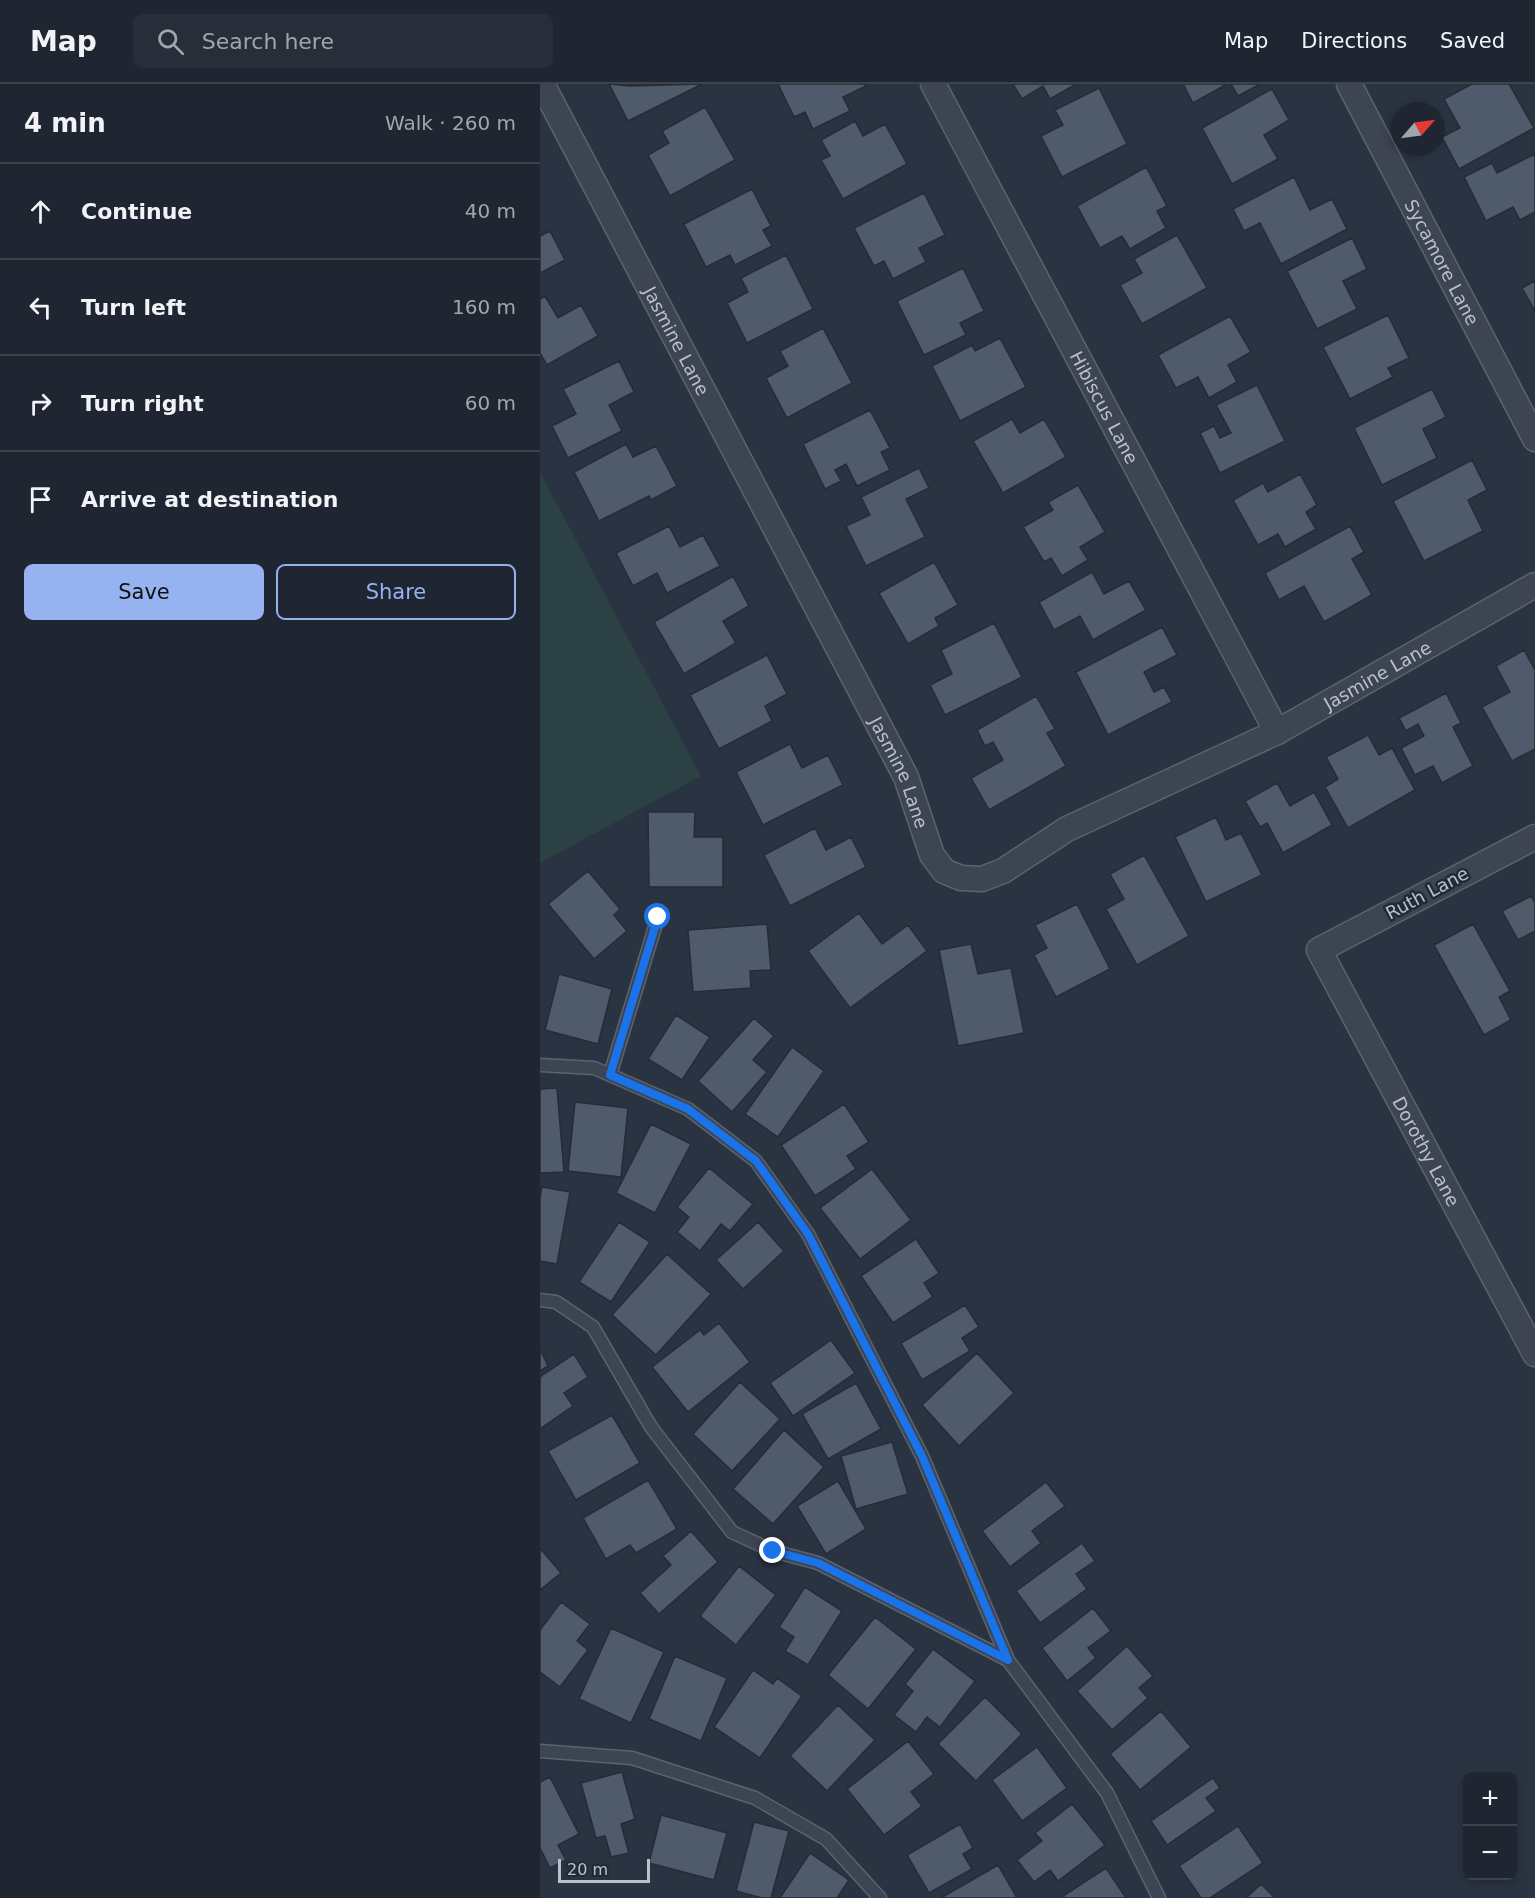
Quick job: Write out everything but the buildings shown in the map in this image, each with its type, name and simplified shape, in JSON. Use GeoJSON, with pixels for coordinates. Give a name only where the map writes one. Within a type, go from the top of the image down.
{"type":"FeatureCollection","features":[{"type":"Feature","properties":{"kind":"street","name":"Jasmine Lane"},"geometry":{"type":"LineString","coordinates":[[542,84],[906,777],[932,855],[944,871],[961,878],[982,879],[1003,871],[1067,829],[1277,732],[1535,585]]}},
{"type":"Feature","properties":{"kind":"street","name":"Hibiscus Lane"},"geometry":{"type":"LineString","coordinates":[[933,84],[1277,732]]}},
{"type":"Feature","properties":{"kind":"street","name":"Sycamore Lane"},"geometry":{"type":"LineString","coordinates":[[1349,84],[1535,439]]}},
{"type":"Feature","properties":{"kind":"street","name":"Ruth Lane"},"geometry":{"type":"LineString","coordinates":[[1319,950],[1535,837]]}},
{"type":"Feature","properties":{"kind":"street","name":"Dorothy Lane"},"geometry":{"type":"LineString","coordinates":[[1319,950],[1535,1354]]}},
{"type":"Feature","properties":{"kind":"lane"},"geometry":{"type":"LineString","coordinates":[[610,1075],[658,917]]}},
{"type":"Feature","properties":{"kind":"lane"},"geometry":{"type":"LineString","coordinates":[[540,1065],[594,1068],[688,1109],[756,1161],[808,1234],[922,1456],[1008,1660],[1107,1793],[1159,1898]]}},
{"type":"Feature","properties":{"kind":"lane"},"geometry":{"type":"LineString","coordinates":[[540,1300],[556,1302],[593,1327],[651,1428],[732,1532],[773,1551],[818,1563],[1008,1660]]}},
{"type":"Feature","properties":{"kind":"lane"},"geometry":{"type":"LineString","coordinates":[[540,1751],[632,1758],[755,1798],[826,1839],[880,1898]]}},
{"type":"Feature","properties":{"kind":"green space"},"geometry":{"type":"Polygon","coordinates":[[[540,472],[701,776],[540,863],[540,472]]]}},
{"type":"Feature","properties":{"kind":"route"},"geometry":{"type":"LineString","coordinates":[[658,917],[610,1075],[688,1109],[756,1161],[808,1234],[922,1456],[1008,1660],[818,1563],[773,1551]]}}]}
